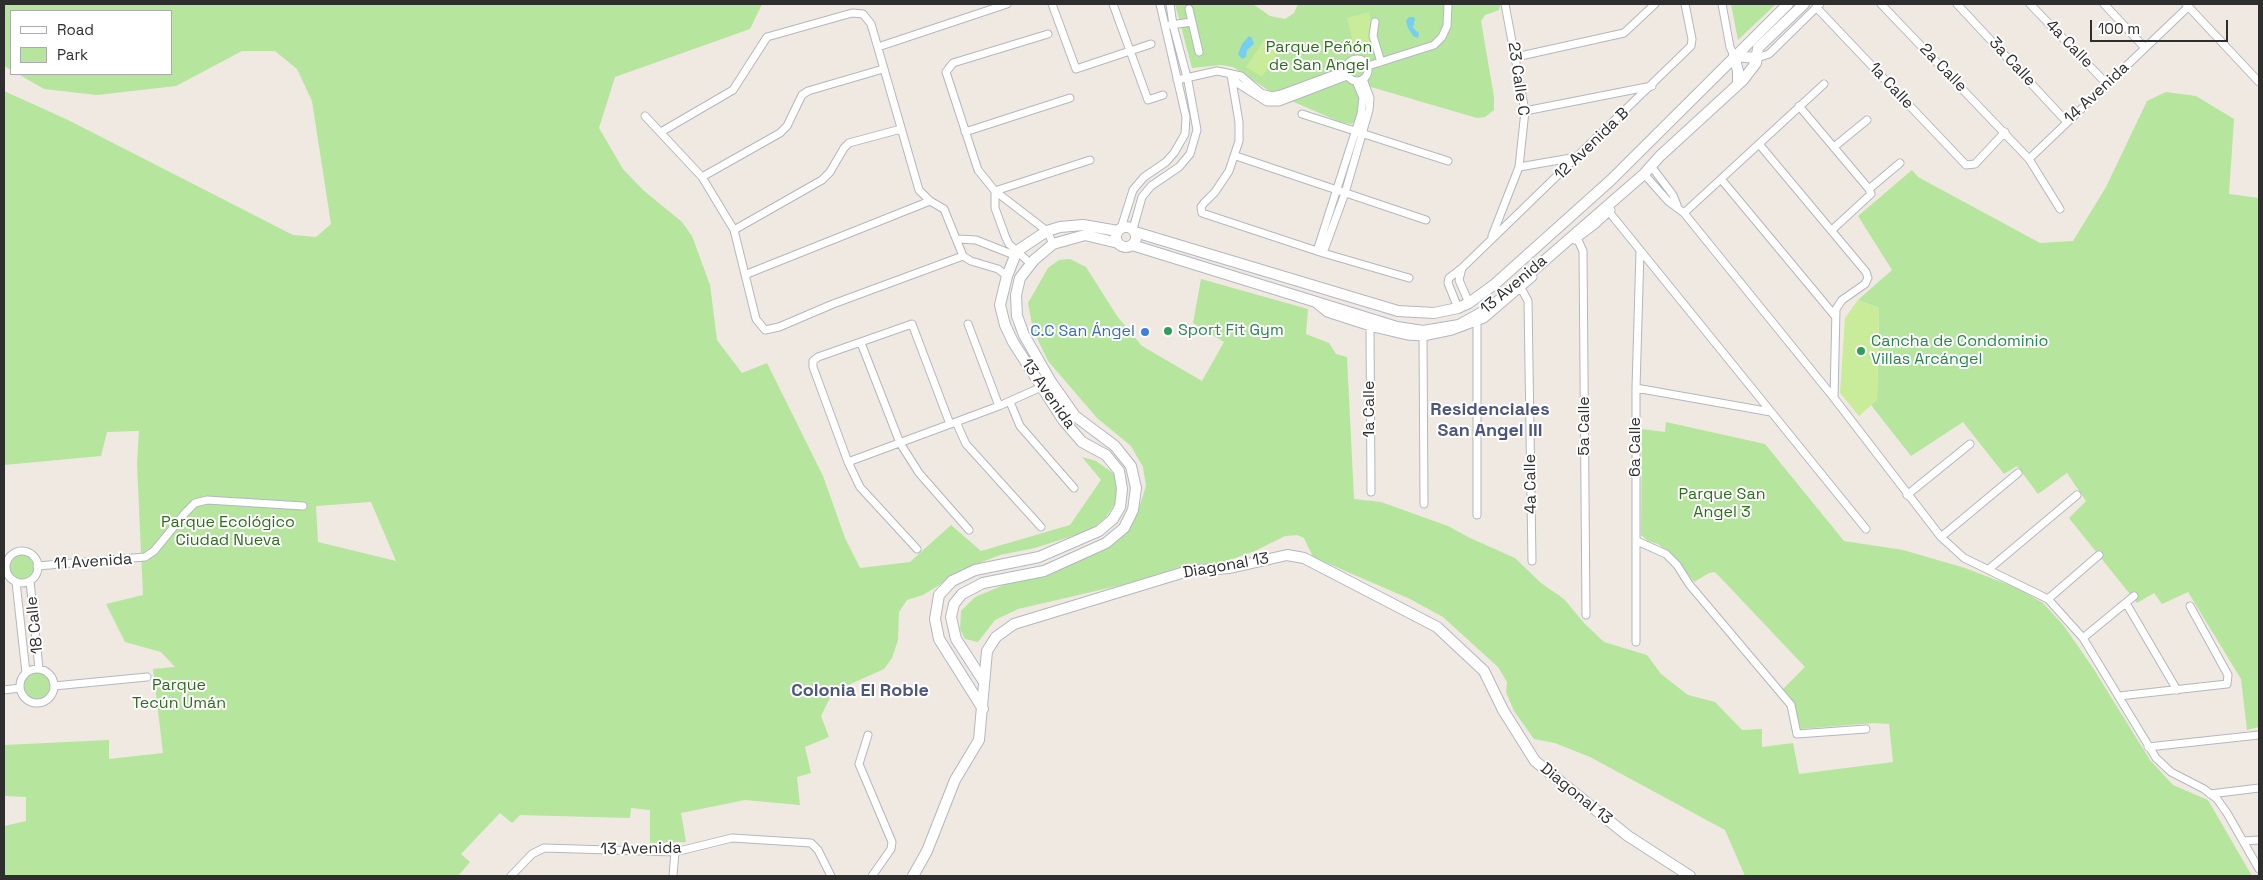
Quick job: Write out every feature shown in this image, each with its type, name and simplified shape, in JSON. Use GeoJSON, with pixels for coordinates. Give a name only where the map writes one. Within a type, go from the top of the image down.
{"type":"FeatureCollection","features":[{"type":"Feature","properties":{"kind":"street"},"geometry":{"type":"LineString","coordinates":[[878,47],[1007,4]]}},
{"type":"Feature","properties":{"kind":"street"},"geometry":{"type":"LineString","coordinates":[[1052,4],[1076,69],[1151,44]]}},
{"type":"Feature","properties":{"kind":"street"},"geometry":{"type":"LineString","coordinates":[[1113,4],[1148,100],[1164,95]]}},
{"type":"Feature","properties":{"kind":"street"},"geometry":{"type":"LineString","coordinates":[[1160,4],[1186,117],[1185,134],[1174,154],[1144,177],[1133,190],[1119,230],[1118,242],[1123,246],[1132,245],[1136,239],[1134,231],[1142,197],[1151,186],[1179,167],[1190,154],[1195,139],[1196,122],[1188,78],[1170,4]]}},
{"type":"Feature","properties":{"kind":"street"},"geometry":{"type":"LineString","coordinates":[[1368,66],[1434,45],[1442,38],[1447,26],[1448,4]]}},
{"type":"Feature","properties":{"kind":"street","name":"23 Calle C"},"geometry":{"type":"LineString","coordinates":[[1491,240],[1519,167],[1525,111],[1505,4]]}},
{"type":"Feature","properties":{"kind":"street"},"geometry":{"type":"LineString","coordinates":[[1516,57],[1624,33],[1656,4]]}},
{"type":"Feature","properties":{"kind":"street","name":"12 Avenida B"},"geometry":{"type":"LineString","coordinates":[[1458,308],[1448,280],[1652,86],[1691,46],[1692,39],[1685,4]]}},
{"type":"Feature","properties":{"kind":"street"},"geometry":{"type":"LineString","coordinates":[[1722,4],[1730,47],[1738,71],[1738,84]]}},
{"type":"Feature","properties":{"kind":"street","name":"13 Avenida"},"geometry":{"type":"LineString","coordinates":[[1134,231],[1398,311],[1434,313],[1458,308],[1469,303],[1495,284],[1611,180],[1788,4]]}},
{"type":"Feature","properties":{"kind":"street","name":"13 Avenida"},"geometry":{"type":"LineString","coordinates":[[1132,245],[1398,328],[1423,331],[1458,325],[1490,308],[1575,236],[1648,170],[1660,156],[1738,84],[1753,68],[1758,48],[1804,4]]}},
{"type":"Feature","properties":{"kind":"street","name":"2a Calle"},"geometry":{"type":"LineString","coordinates":[[1881,4],[2029,159],[2060,209]]}},
{"type":"Feature","properties":{"kind":"street","name":"3a Calle"},"geometry":{"type":"LineString","coordinates":[[1957,4],[2066,121]]}},
{"type":"Feature","properties":{"kind":"street","name":"4a Calle"},"geometry":{"type":"LineString","coordinates":[[2030,4],[2107,84]]}},
{"type":"Feature","properties":{"kind":"street"},"geometry":{"type":"LineString","coordinates":[[2104,4],[2145,48]]}},
{"type":"Feature","properties":{"kind":"street"},"geometry":{"type":"LineString","coordinates":[[2187,5],[2259,82]]}},
{"type":"Feature","properties":{"kind":"street","name":"14 Avenida"},"geometry":{"type":"LineString","coordinates":[[2029,159],[2187,5]]}},
{"type":"Feature","properties":{"kind":"street"},"geometry":{"type":"LineString","coordinates":[[1734,56],[1757,58],[1769,54],[1818,6]]}},
{"type":"Feature","properties":{"kind":"street","name":"1a Calle"},"geometry":{"type":"LineString","coordinates":[[1818,6],[1966,166],[1975,164],[2005,132]]}},
{"type":"Feature","properties":{"kind":"street"},"geometry":{"type":"LineString","coordinates":[[1189,9],[1199,52]]}},
{"type":"Feature","properties":{"kind":"street"},"geometry":{"type":"LineString","coordinates":[[661,132],[733,90],[767,37],[852,12],[863,14],[872,24],[883,69],[919,190],[944,210],[958,239],[963,256],[967,260],[998,269],[1007,276]]}},
{"type":"Feature","properties":{"kind":"street"},"geometry":{"type":"LineString","coordinates":[[1164,26],[1192,22]]}},
{"type":"Feature","properties":{"kind":"street"},"geometry":{"type":"LineString","coordinates":[[1375,22],[1373,36],[1381,62]]}},
{"type":"Feature","properties":{"kind":"street"},"geometry":{"type":"LineString","coordinates":[[1048,34],[953,63],[946,72],[978,170],[996,191],[1046,231],[1053,244]]}},
{"type":"Feature","properties":{"kind":"street"},"geometry":{"type":"LineString","coordinates":[[1346,73],[1347,64],[1352,60],[1364,61],[1368,66],[1368,71],[1360,80]]}},
{"type":"Feature","properties":{"kind":"street"},"geometry":{"type":"LineString","coordinates":[[702,177],[780,133],[787,126],[802,95],[808,91],[883,69]]}},
{"type":"Feature","properties":{"kind":"street"},"geometry":{"type":"LineString","coordinates":[[1177,80],[1217,71],[1231,75],[1237,84],[1266,102],[1279,102],[1346,73],[1360,80]]}},
{"type":"Feature","properties":{"kind":"street"},"geometry":{"type":"LineString","coordinates":[[1231,75],[1239,122],[1239,141],[1236,156],[1215,192],[1201,207],[1202,213],[1320,252],[1409,278]]}},
{"type":"Feature","properties":{"kind":"street"},"geometry":{"type":"LineString","coordinates":[[1320,252],[1341,192],[1358,133],[1363,98],[1360,80]]}},
{"type":"Feature","properties":{"kind":"street"},"geometry":{"type":"LineString","coordinates":[[1684,213],[1824,84]]}},
{"type":"Feature","properties":{"kind":"street"},"geometry":{"type":"LineString","coordinates":[[1525,111],[1652,86]]}},
{"type":"Feature","properties":{"kind":"street"},"geometry":{"type":"LineString","coordinates":[[965,132],[1070,98]]}},
{"type":"Feature","properties":{"kind":"street"},"geometry":{"type":"LineString","coordinates":[[1800,106],[1870,189],[1871,194],[1869,198],[1832,230]]}},
{"type":"Feature","properties":{"kind":"street"},"geometry":{"type":"LineString","coordinates":[[1302,114],[1448,161]]}},
{"type":"Feature","properties":{"kind":"street"},"geometry":{"type":"LineString","coordinates":[[645,116],[702,177],[734,230],[756,319],[765,330],[779,327],[833,304],[963,256]]}},
{"type":"Feature","properties":{"kind":"street"},"geometry":{"type":"LineString","coordinates":[[1834,147],[1867,120]]}},
{"type":"Feature","properties":{"kind":"street"},"geometry":{"type":"LineString","coordinates":[[734,230],[822,180],[830,172],[849,143],[901,129]]}},
{"type":"Feature","properties":{"kind":"street"},"geometry":{"type":"LineString","coordinates":[[1648,144],[1660,156]]}},
{"type":"Feature","properties":{"kind":"street"},"geometry":{"type":"LineString","coordinates":[[1759,144],[1832,230],[1866,272],[1868,278],[1865,284],[1838,304],[1835,316],[1834,398]]}},
{"type":"Feature","properties":{"kind":"street"},"geometry":{"type":"LineString","coordinates":[[1236,156],[1426,220]]}},
{"type":"Feature","properties":{"kind":"street"},"geometry":{"type":"LineString","coordinates":[[1519,167],[1578,157]]}},
{"type":"Feature","properties":{"kind":"street"},"geometry":{"type":"LineString","coordinates":[[996,191],[1090,160]]}},
{"type":"Feature","properties":{"kind":"street"},"geometry":{"type":"LineString","coordinates":[[1870,189],[1900,163]]}},
{"type":"Feature","properties":{"kind":"street"},"geometry":{"type":"LineString","coordinates":[[1648,170],[1668,201],[1684,213],[1834,398],[1941,537],[1964,558],[1990,569],[2048,600],[2083,638],[2148,747],[2166,768],[2210,794],[2227,813],[2259,869]]}},
{"type":"Feature","properties":{"kind":"street"},"geometry":{"type":"LineString","coordinates":[[1721,179],[1835,316]]}},
{"type":"Feature","properties":{"kind":"street"},"geometry":{"type":"LineString","coordinates":[[1315,303],[1327,313],[1370,327],[1408,336],[1423,337],[1477,323],[1495,312],[1575,236],[1610,213],[1618,196],[1620,186],[1611,180]]}},
{"type":"Feature","properties":{"kind":"street"},"geometry":{"type":"LineString","coordinates":[[996,191],[995,208],[1009,244],[1015,253]]}},
{"type":"Feature","properties":{"kind":"street"},"geometry":{"type":"LineString","coordinates":[[746,274],[930,200]]}},
{"type":"Feature","properties":{"kind":"street"},"geometry":{"type":"LineString","coordinates":[[1610,213],[1866,528]]}},
{"type":"Feature","properties":{"kind":"street"},"geometry":{"type":"LineString","coordinates":[[1564,222],[1575,236]]}},
{"type":"Feature","properties":{"kind":"street"},"geometry":{"type":"LineString","coordinates":[[1015,253],[1046,231],[1060,227],[1083,225],[1119,230],[1127,227],[1134,231]]}},
{"type":"Feature","properties":{"kind":"street","name":"13 Avenida"},"geometry":{"type":"LineString","coordinates":[[984,682],[956,639],[951,617],[954,604],[962,594],[983,583],[1044,571],[1106,543],[1124,528],[1133,510],[1136,488],[1131,466],[1115,446],[1075,416],[1038,360],[1024,335],[1017,316],[1016,295],[1020,278],[1031,264],[1053,244],[1085,235],[1118,242]]}},
{"type":"Feature","properties":{"kind":"street","name":"5a Calle"},"geometry":{"type":"LineString","coordinates":[[1575,236],[1584,251],[1586,615]]}},
{"type":"Feature","properties":{"kind":"street"},"geometry":{"type":"LineString","coordinates":[[958,239],[976,240],[1015,253],[1031,264]]}},
{"type":"Feature","properties":{"kind":"street","name":"6a Calle"},"geometry":{"type":"LineString","coordinates":[[1636,642],[1636,388],[1640,251]]}},
{"type":"Feature","properties":{"kind":"street","name":"13 Avenida"},"geometry":{"type":"LineString","coordinates":[[983,708],[938,639],[935,619],[939,595],[952,581],[975,570],[1039,557],[1099,530],[1113,519],[1120,507],[1122,489],[1120,471],[1106,455],[1082,442],[1063,420],[1028,367],[1005,325],[1000,305],[1015,253]]}},
{"type":"Feature","properties":{"kind":"street"},"geometry":{"type":"LineString","coordinates":[[1462,268],[1459,280],[1469,303]]}},
{"type":"Feature","properties":{"kind":"street","name":"4a Calle"},"geometry":{"type":"LineString","coordinates":[[1521,288],[1528,301],[1532,562]]}},
{"type":"Feature","properties":{"kind":"street"},"geometry":{"type":"LineString","coordinates":[[1477,323],[1477,515]]}},
{"type":"Feature","properties":{"kind":"street"},"geometry":{"type":"LineString","coordinates":[[917,549],[860,487],[848,462],[813,367],[813,361],[818,358],[912,324],[953,423],[966,444],[1041,527]]}},
{"type":"Feature","properties":{"kind":"street"},"geometry":{"type":"LineString","coordinates":[[968,324],[998,406]]}},
{"type":"Feature","properties":{"kind":"street","name":"1a Calle"},"geometry":{"type":"LineString","coordinates":[[1370,327],[1371,492]]}},
{"type":"Feature","properties":{"kind":"street"},"geometry":{"type":"LineString","coordinates":[[1423,337],[1424,504]]}},
{"type":"Feature","properties":{"kind":"street"},"geometry":{"type":"LineString","coordinates":[[861,343],[900,443],[919,473],[969,530]]}},
{"type":"Feature","properties":{"kind":"street"},"geometry":{"type":"LineString","coordinates":[[1028,367],[1038,360]]}},
{"type":"Feature","properties":{"kind":"street"},"geometry":{"type":"LineString","coordinates":[[848,462],[1010,402],[1052,382]]}},
{"type":"Feature","properties":{"kind":"street"},"geometry":{"type":"LineString","coordinates":[[1636,388],[1771,412]]}},
{"type":"Feature","properties":{"kind":"street"},"geometry":{"type":"LineString","coordinates":[[1010,402],[1020,426],[1074,488]]}},
{"type":"Feature","properties":{"kind":"street"},"geometry":{"type":"LineString","coordinates":[[1907,495],[1970,444]]}},
{"type":"Feature","properties":{"kind":"street"},"geometry":{"type":"LineString","coordinates":[[1941,537],[2018,474]]}},
{"type":"Feature","properties":{"kind":"street"},"geometry":{"type":"LineString","coordinates":[[1990,569],[2077,494]]}},
{"type":"Feature","properties":{"kind":"street","name":"11 Avenida"},"geometry":{"type":"LineString","coordinates":[[37,566],[145,557],[154,551],[186,512],[196,503],[207,500],[304,506]]}},
{"type":"Feature","properties":{"kind":"street"},"geometry":{"type":"LineString","coordinates":[[1637,541],[1666,554],[1677,565],[1689,584],[1791,706],[1797,734],[1866,729]]}},
{"type":"Feature","properties":{"kind":"street"},"geometry":{"type":"LineString","coordinates":[[20,551],[31,554],[37,566],[36,574],[30,581],[23,583],[16,582],[10,578],[5,570],[10,557],[20,551]]}},
{"type":"Feature","properties":{"kind":"street","name":"Diagonal 13"},"geometry":{"type":"LineString","coordinates":[[913,876],[927,851],[955,780],[980,740],[988,651],[996,636],[1014,624],[1188,571],[1230,568],[1287,555],[1304,558],[1437,627],[1484,671],[1503,710],[1536,761],[1628,836],[1690,876]]}},
{"type":"Feature","properties":{"kind":"street"},"geometry":{"type":"LineString","coordinates":[[2048,600],[2099,555]]}},
{"type":"Feature","properties":{"kind":"street","name":"18 Calle"},"geometry":{"type":"LineString","coordinates":[[30,581],[39,669]]}},
{"type":"Feature","properties":{"kind":"street","name":"18 Calle"},"geometry":{"type":"LineString","coordinates":[[16,582],[26,674]]}},
{"type":"Feature","properties":{"kind":"street"},"geometry":{"type":"LineString","coordinates":[[2083,638],[2134,596]]}},
{"type":"Feature","properties":{"kind":"street"},"geometry":{"type":"LineString","coordinates":[[2126,603],[2176,690]]}},
{"type":"Feature","properties":{"kind":"street"},"geometry":{"type":"LineString","coordinates":[[2119,696],[2227,684],[2228,675],[2190,606]]}},
{"type":"Feature","properties":{"kind":"street"},"geometry":{"type":"LineString","coordinates":[[39,669],[51,676],[54,686],[50,698],[38,704],[27,700],[20,688],[22,679],[26,674],[39,669]]}},
{"type":"Feature","properties":{"kind":"street"},"geometry":{"type":"LineString","coordinates":[[54,686],[146,677]]}},
{"type":"Feature","properties":{"kind":"street"},"geometry":{"type":"LineString","coordinates":[[4,690],[20,688]]}},
{"type":"Feature","properties":{"kind":"street"},"geometry":{"type":"LineString","coordinates":[[868,735],[859,764],[891,837],[892,845],[872,876]]}},
{"type":"Feature","properties":{"kind":"street"},"geometry":{"type":"LineString","coordinates":[[2148,747],[2259,735]]}},
{"type":"Feature","properties":{"kind":"street"},"geometry":{"type":"LineString","coordinates":[[2210,794],[2259,788]]}},
{"type":"Feature","properties":{"kind":"street","name":"13 Avenida"},"geometry":{"type":"LineString","coordinates":[[511,876],[532,854],[547,848],[675,852],[732,838],[811,843],[818,850],[832,876]]}},
{"type":"Feature","properties":{"kind":"street"},"geometry":{"type":"LineString","coordinates":[[2244,841],[2259,840]]}},
{"type":"Feature","properties":{"kind":"street"},"geometry":{"type":"LineString","coordinates":[[673,876],[675,852]]}},
{"type":"Feature","properties":{"kind":"green space"},"geometry":{"type":"Polygon","coordinates":[[[4,4],[762,4],[750,29],[615,77],[599,128],[623,169],[643,190],[682,222],[692,236],[710,285],[717,340],[742,373],[767,363],[823,476],[845,538],[860,568],[910,562],[951,525],[981,551],[1070,525],[1101,480],[1082,457],[1096,461],[1116,475],[1118,499],[1106,517],[1091,530],[1035,548],[1000,555],[969,567],[923,595],[907,600],[899,612],[898,640],[892,658],[884,669],[833,692],[821,716],[829,737],[805,747],[811,773],[797,777],[800,805],[745,800],[681,813],[686,842],[650,843],[650,810],[631,808],[630,818],[520,815],[512,823],[500,813],[461,854],[470,862],[458,876],[4,876],[4,826],[26,821],[26,797],[4,796],[4,745],[109,740],[109,759],[163,753],[153,669],[175,667],[161,652],[125,642],[106,604],[143,595],[137,464],[139,431],[107,432],[101,456],[4,465],[4,91],[68,120],[293,235],[316,237],[331,224],[312,101],[297,69],[275,51],[242,51],[176,86],[97,95],[44,89],[20,75],[172,75],[172,10],[10,10],[10,69],[4,66],[4,4]],[[371,502],[316,506],[318,542],[396,561],[371,502]]]}},
{"type":"Feature","properties":{"kind":"green space","name":"Parque Peñón de San Angel"},"geometry":{"type":"Polygon","coordinates":[[[1175,4],[1253,4],[1270,16],[1285,19],[1294,13],[1298,4],[1500,4],[1499,10],[1485,15],[1481,21],[1494,97],[1494,110],[1485,117],[1477,118],[1364,85],[1361,86],[1356,121],[1351,124],[1340,122],[1271,92],[1233,67],[1221,65],[1192,68],[1175,4]]]}},
{"type":"Feature","properties":{"kind":"green space"},"geometry":{"type":"Polygon","coordinates":[[[1731,4],[1776,4],[1738,40],[1731,4]]]}},
{"type":"Feature","properties":{"kind":"green space"},"geometry":{"type":"Polygon","coordinates":[[[1369,12],[1377,44],[1355,50],[1347,18],[1369,12]]]}},
{"type":"Feature","properties":{"kind":"green space"},"geometry":{"type":"Polygon","coordinates":[[[1265,39],[1280,49],[1262,77],[1246,67],[1265,39]]]}},
{"type":"Feature","properties":{"kind":"green space"},"geometry":{"type":"Polygon","coordinates":[[[2166,92],[2196,96],[2234,119],[2229,194],[2259,198],[2259,727],[2247,730],[2241,679],[2188,592],[2162,604],[2154,593],[2137,603],[2069,518],[2086,501],[2067,473],[2038,494],[2017,466],[2004,474],[1963,422],[1911,456],[1871,405],[1877,399],[1879,308],[1858,300],[1892,270],[1858,216],[1912,170],[1918,177],[2040,243],[2073,241],[2106,187],[2147,101],[2166,92]]]}},
{"type":"Feature","properties":{"kind":"green space","name":"Parque San Angel 3"},"geometry":{"type":"Polygon","coordinates":[[[1070,259],[1086,267],[1117,316],[1142,346],[1202,381],[1224,342],[1193,323],[1201,279],[1308,309],[1306,334],[1329,343],[1336,354],[1347,357],[1354,499],[1381,502],[1448,526],[1515,558],[1541,583],[1564,599],[1584,623],[1604,642],[1647,655],[1661,674],[1688,695],[1715,702],[1742,730],[1762,729],[1762,747],[1793,743],[1799,774],[1893,762],[1889,724],[1874,723],[1800,729],[1795,707],[1782,690],[1805,667],[1717,574],[1714,572],[1709,573],[1694,582],[1676,558],[1658,544],[1648,541],[1641,535],[1642,429],[1665,432],[1666,422],[1765,444],[1844,541],[1903,550],[1965,568],[2017,588],[2043,603],[2064,626],[2093,668],[2150,760],[2173,785],[2208,800],[2252,876],[1745,876],[1725,830],[1590,757],[1555,743],[1534,739],[1514,711],[1506,692],[1507,682],[1498,667],[1443,617],[1410,599],[1313,557],[1304,538],[1297,535],[1285,536],[1255,551],[1221,563],[1184,566],[1126,584],[1018,609],[995,620],[978,642],[965,639],[960,629],[961,611],[975,597],[1011,582],[1077,561],[1138,511],[1146,486],[1143,467],[1131,446],[1097,418],[1048,361],[1033,330],[1028,303],[1048,268],[1059,260],[1070,259]]]}},
{"type":"Feature","properties":{"kind":"green space","name":"Cancha de Condominio Villas Arcángel"},"geometry":{"type":"Polygon","coordinates":[[[1858,300],[1879,308],[1877,400],[1859,416],[1840,393],[1845,318],[1858,300]]]}},
{"type":"Feature","properties":{"kind":"green space"},"geometry":{"type":"Polygon","coordinates":[[[22,551],[28,552],[33,556],[37,561],[37,573],[33,578],[28,582],[22,583],[16,582],[11,578],[7,573],[6,567],[7,561],[11,556],[16,552],[22,551]]]}},
{"type":"Feature","properties":{"kind":"green space"},"geometry":{"type":"Polygon","coordinates":[[[37,669],[44,670],[49,674],[53,679],[53,693],[49,698],[44,702],[37,703],[30,702],[25,698],[21,693],[20,686],[21,679],[25,674],[30,670],[37,669]]]}},
{"type":"Feature","properties":{"kind":"water"},"geometry":{"type":"Polygon","coordinates":[[[1409,17],[1414,17],[1415,19],[1413,28],[1419,33],[1418,38],[1413,36],[1408,28],[1406,21],[1409,17]]]}},
{"type":"Feature","properties":{"kind":"water"},"geometry":{"type":"Polygon","coordinates":[[[1249,36],[1254,44],[1247,50],[1246,57],[1242,59],[1238,54],[1242,44],[1249,36]]]}},
{"type":"Feature","properties":{"kind":"place","name":"Sport Fit Gym"},"geometry":{"type":"Point","coordinates":[1168,331]}},
{"type":"Feature","properties":{"kind":"place","name":"C.C San Ángel"},"geometry":{"type":"Point","coordinates":[1145,332]}},
{"type":"Feature","properties":{"kind":"place","name":"Cancha de Condominio Villas Arcángel"},"geometry":{"type":"Point","coordinates":[1861,351]}},
{"type":"Feature","properties":{"kind":"district","name":"Residenciales San Angel III"},"geometry":{"type":"Point","coordinates":[1490,420]}},
{"type":"Feature","properties":{"kind":"district","name":"Colonia El Roble"},"geometry":{"type":"Point","coordinates":[860,691]}},
{"type":"Feature","properties":{"kind":"park label","name":"Parque Ecológico Ciudad Nueva"},"geometry":{"type":"Point","coordinates":[228,532]}},
{"type":"Feature","properties":{"kind":"park label","name":"Parque Tecún Umán"},"geometry":{"type":"Point","coordinates":[179,695]}}]}
